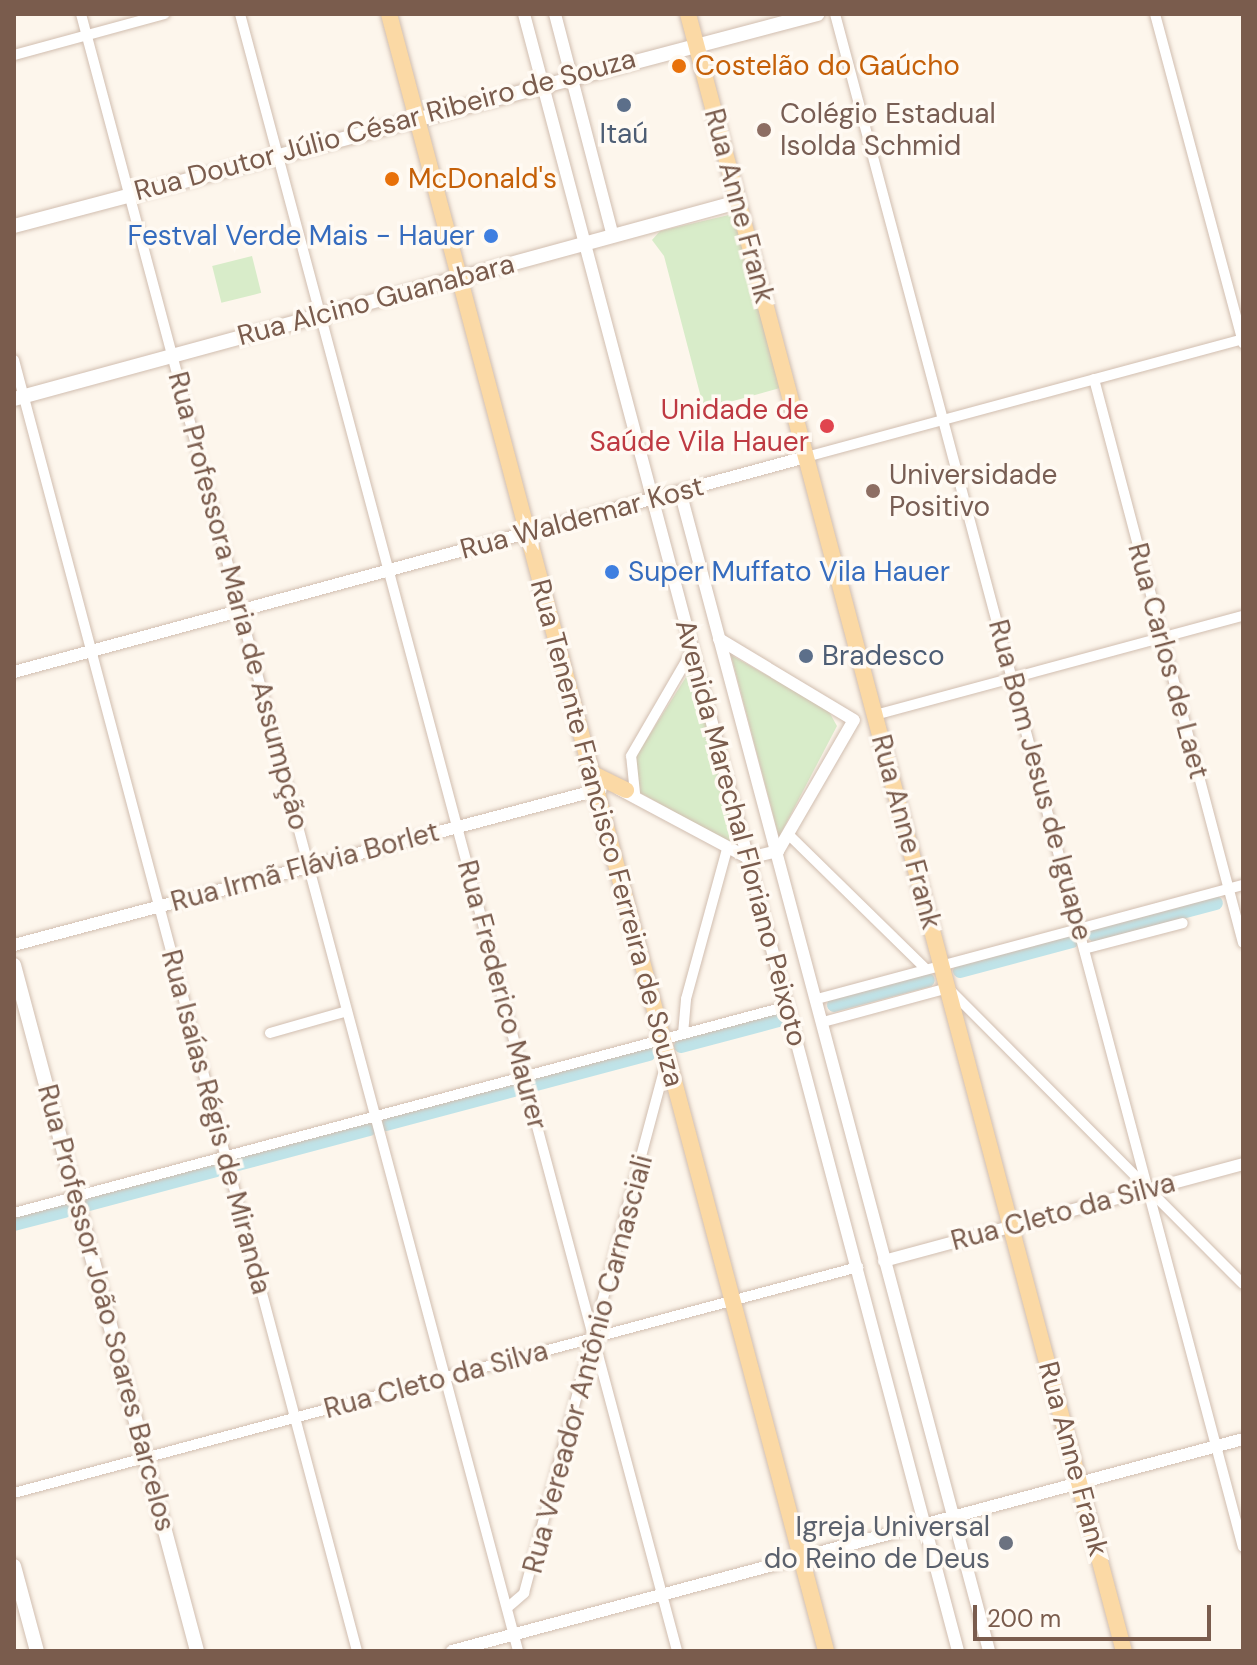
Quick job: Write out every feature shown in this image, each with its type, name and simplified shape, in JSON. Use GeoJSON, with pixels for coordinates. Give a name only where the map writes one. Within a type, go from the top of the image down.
{"type":"FeatureCollection","features":[{"type":"Feature","properties":{"kind":"main road","name":"Rua Tenente Francisco Ferreira de Souza"},"geometry":{"type":"LineString","coordinates":[[389,14],[826,1651]]}},
{"type":"Feature","properties":{"kind":"main road","name":"Rua Anne Frank"},"geometry":{"type":"LineString","coordinates":[[688,14],[875,715],[934,967],[948,988],[1124,1651]]}},
{"type":"Feature","properties":{"kind":"main road","name":"Rua Doutor Júlio César Ribeiro de Souza"},"geometry":{"type":"LineString","coordinates":[[757,26],[787,14]]}},
{"type":"Feature","properties":{"kind":"main road","name":"Rua Doutor Júlio César Ribeiro de Souza"},"geometry":{"type":"LineString","coordinates":[[14,226],[695,41],[817,14]]}},
{"type":"Feature","properties":{"kind":"main road","name":"Rua Alcino Guanabara"},"geometry":{"type":"LineString","coordinates":[[19,398],[738,202]]}},
{"type":"Feature","properties":{"kind":"main road"},"geometry":{"type":"LineString","coordinates":[[594,781],[632,793]]}},
{"type":"Feature","properties":{"kind":"main road","name":"Rua Professor João Soares Barcelos"},"geometry":{"type":"LineString","coordinates":[[14,965],[197,1651]]}},
{"type":"Feature","properties":{"kind":"main road"},"geometry":{"type":"LineString","coordinates":[[14,1566],[37,1651]]}},
{"type":"Feature","properties":{"kind":"street","name":"Rua Professora Maria de Assumpção"},"geometry":{"type":"LineString","coordinates":[[81,14],[518,1651]]}},
{"type":"Feature","properties":{"kind":"street"},"geometry":{"type":"LineString","coordinates":[[14,55],[165,14]]}},
{"type":"Feature","properties":{"kind":"street","name":"Rua Frederico Maurer"},"geometry":{"type":"LineString","coordinates":[[240,14],[677,1651]]}},
{"type":"Feature","properties":{"kind":"street","name":"Avenida Marechal Floriano Peixoto"},"geometry":{"type":"LineString","coordinates":[[524,14],[958,1651]]}},
{"type":"Feature","properties":{"kind":"street"},"geometry":{"type":"LineString","coordinates":[[555,14],[613,236]]}},
{"type":"Feature","properties":{"kind":"street","name":"Rua Bom Jesus de Iguape"},"geometry":{"type":"LineString","coordinates":[[835,14],[1243,1547]]}},
{"type":"Feature","properties":{"kind":"street"},"geometry":{"type":"LineString","coordinates":[[1155,14],[1243,340]]}},
{"type":"Feature","properties":{"kind":"street","name":"Rua Waldemar Kost"},"geometry":{"type":"LineString","coordinates":[[14,672],[1243,340]]}},
{"type":"Feature","properties":{"kind":"street","name":"Rua Isaías Régis de Miranda"},"geometry":{"type":"LineString","coordinates":[[14,360],[19,398],[91,651],[357,1651]]}},
{"type":"Feature","properties":{"kind":"street","name":"Rua Carlos de Laet"},"geometry":{"type":"LineString","coordinates":[[1094,379],[1243,943]]}},
{"type":"Feature","properties":{"kind":"street","name":"Avenida Marechal Floriano Peixoto"},"geometry":{"type":"LineString","coordinates":[[680,491],[989,1651]]}},
{"type":"Feature","properties":{"kind":"street"},"geometry":{"type":"LineString","coordinates":[[719,639],[854,720],[1243,616]]}},
{"type":"Feature","properties":{"kind":"street"},"geometry":{"type":"LineString","coordinates":[[693,649],[631,756],[628,776],[632,793],[727,849],[748,858],[778,851],[854,720]]}},
{"type":"Feature","properties":{"kind":"street","name":"Rua Irmã Flávia Borlet"},"geometry":{"type":"LineString","coordinates":[[14,945],[457,826],[594,781]]}},
{"type":"Feature","properties":{"kind":"street"},"geometry":{"type":"LineString","coordinates":[[788,834],[934,967]]}},
{"type":"Feature","properties":{"kind":"street"},"geometry":{"type":"LineString","coordinates":[[683,1034],[686,999],[727,849]]}},
{"type":"Feature","properties":{"kind":"street"},"geometry":{"type":"LineString","coordinates":[[817,999],[1243,885]]}},
{"type":"Feature","properties":{"kind":"street"},"geometry":{"type":"LineString","coordinates":[[1084,949],[1183,923]]}},
{"type":"Feature","properties":{"kind":"street"},"geometry":{"type":"LineString","coordinates":[[823,1022],[948,988],[1243,1284]]}},
{"type":"Feature","properties":{"kind":"street"},"geometry":{"type":"LineString","coordinates":[[14,1213],[376,1116],[524,1080],[788,1006]]}},
{"type":"Feature","properties":{"kind":"street"},"geometry":{"type":"LineString","coordinates":[[270,1033],[347,1011]]}},
{"type":"Feature","properties":{"kind":"street","name":"Rua Vereador Antônio Carnasciali"},"geometry":{"type":"LineString","coordinates":[[507,1608],[524,1593],[657,1111],[667,1057]]}},
{"type":"Feature","properties":{"kind":"street"},"geometry":{"type":"LineString","coordinates":[[657,1111],[680,1104]]}},
{"type":"Feature","properties":{"kind":"street","name":"Rua Cleto da Silva"},"geometry":{"type":"LineString","coordinates":[[884,1261],[1243,1164]]}},
{"type":"Feature","properties":{"kind":"street","name":"Rua Cleto da Silva"},"geometry":{"type":"LineString","coordinates":[[14,1493],[858,1267]]}},
{"type":"Feature","properties":{"kind":"street"},"geometry":{"type":"LineString","coordinates":[[452,1651],[1243,1439]]}},
{"type":"Feature","properties":{"kind":"green space"},"geometry":{"type":"Polygon","coordinates":[[[733,214],[780,388],[704,409],[664,256],[652,240],[660,231],[733,214]]]}},
{"type":"Feature","properties":{"kind":"green space"},"geometry":{"type":"Polygon","coordinates":[[[252,256],[261,293],[221,303],[212,266],[252,256]]]}},
{"type":"Feature","properties":{"kind":"green space"},"geometry":{"type":"Polygon","coordinates":[[[731,655],[828,710],[837,726],[779,837],[731,655]]]}},
{"type":"Feature","properties":{"kind":"green space"},"geometry":{"type":"Polygon","coordinates":[[[693,666],[740,845],[737,847],[637,791],[633,761],[693,666]]]}},
{"type":"Feature","properties":{"kind":"waterway"},"geometry":{"type":"LineString","coordinates":[[1095,935],[1216,903]]}},
{"type":"Feature","properties":{"kind":"waterway"},"geometry":{"type":"LineString","coordinates":[[960,971],[1072,941]]}},
{"type":"Feature","properties":{"kind":"waterway"},"geometry":{"type":"LineString","coordinates":[[834,1005],[928,980]]}},
{"type":"Feature","properties":{"kind":"waterway"},"geometry":{"type":"LineString","coordinates":[[681,1046],[779,1020]]}},
{"type":"Feature","properties":{"kind":"waterway"},"geometry":{"type":"LineString","coordinates":[[386,1124],[649,1054]]}},
{"type":"Feature","properties":{"kind":"waterway"},"geometry":{"type":"LineString","coordinates":[[234,1165],[369,1129]]}},
{"type":"Feature","properties":{"kind":"waterway"},"geometry":{"type":"LineString","coordinates":[[89,1204],[217,1170]]}},
{"type":"Feature","properties":{"kind":"waterway"},"geometry":{"type":"LineString","coordinates":[[14,1224],[64,1211]]}},
{"type":"Feature","properties":{"kind":"place","name":"Costelão do Gaúcho"},"geometry":{"type":"Point","coordinates":[679,66]}},
{"type":"Feature","properties":{"kind":"place","name":"Itaú"},"geometry":{"type":"Point","coordinates":[624,105]}},
{"type":"Feature","properties":{"kind":"place","name":"Colégio Estadual Isolda Schmid"},"geometry":{"type":"Point","coordinates":[764,130]}},
{"type":"Feature","properties":{"kind":"place","name":"McDonald's"},"geometry":{"type":"Point","coordinates":[392,179]}},
{"type":"Feature","properties":{"kind":"place","name":"Festval Verde Mais - Hauer"},"geometry":{"type":"Point","coordinates":[491,236]}},
{"type":"Feature","properties":{"kind":"place","name":"Unidade de Saúde Vila Hauer"},"geometry":{"type":"Point","coordinates":[827,426]}},
{"type":"Feature","properties":{"kind":"place","name":"Universidade Positivo"},"geometry":{"type":"Point","coordinates":[873,491]}},
{"type":"Feature","properties":{"kind":"place","name":"Super Muffato Vila Hauer"},"geometry":{"type":"Point","coordinates":[612,572]}},
{"type":"Feature","properties":{"kind":"place","name":"Bradesco"},"geometry":{"type":"Point","coordinates":[806,656]}},
{"type":"Feature","properties":{"kind":"place","name":"Igreja Universal do Reino de Deus"},"geometry":{"type":"Point","coordinates":[1006,1543]}}]}
